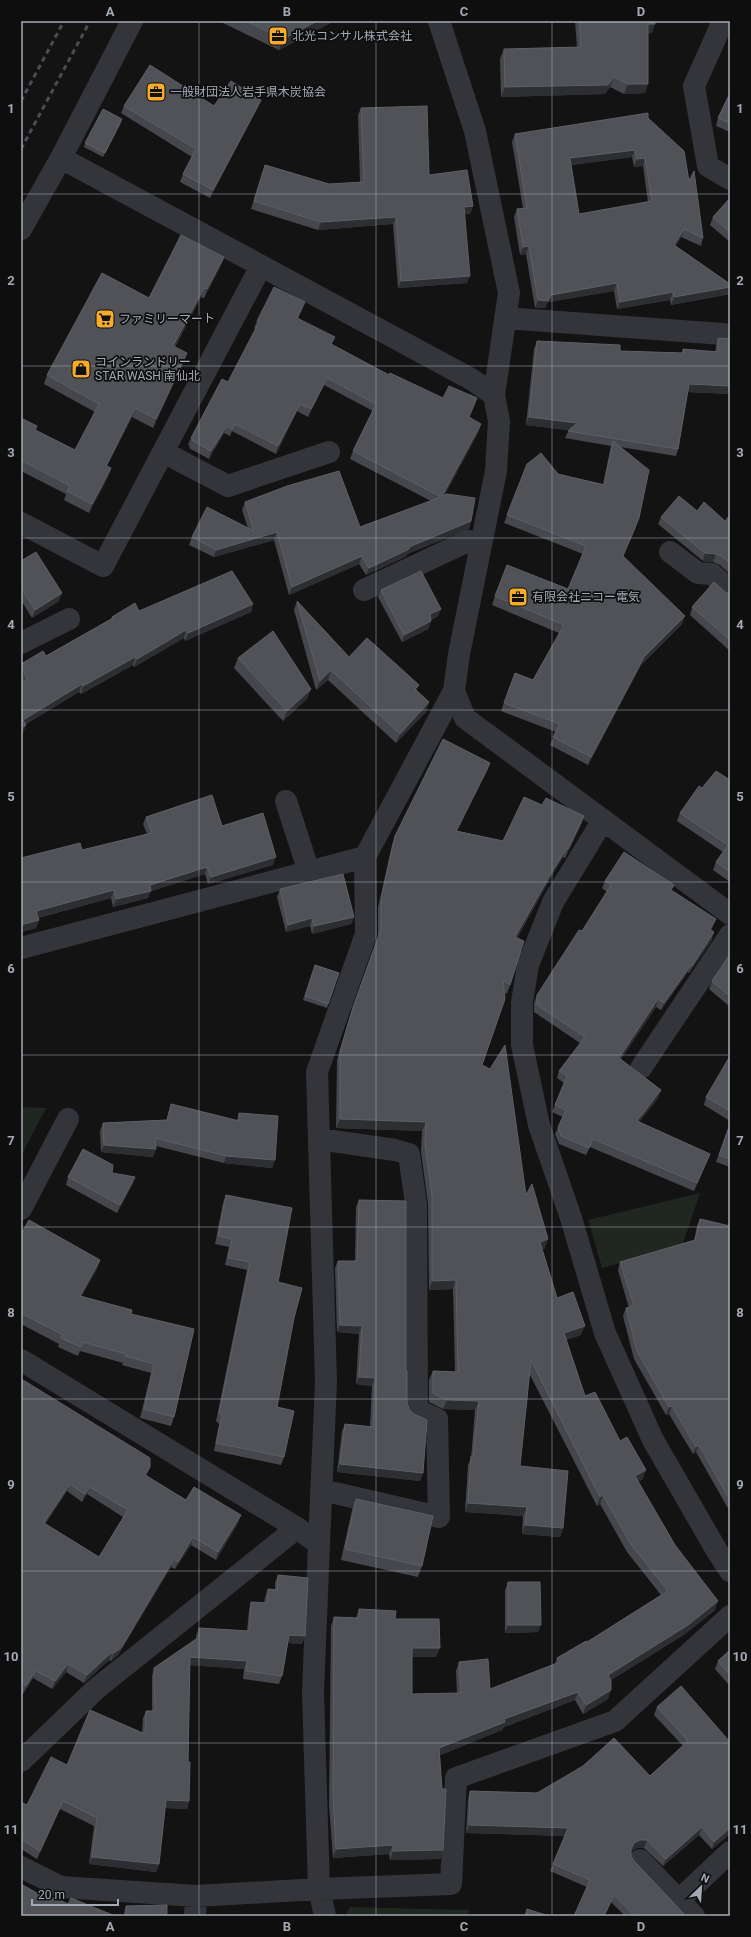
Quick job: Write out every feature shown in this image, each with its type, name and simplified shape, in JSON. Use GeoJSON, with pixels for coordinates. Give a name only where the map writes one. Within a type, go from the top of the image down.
{"type":"FeatureCollection","features":[{"type":"Feature","properties":{"kind":"street"},"geometry":{"type":"LineString","coordinates":[[21,230],[61,158],[132,21]]}},
{"type":"Feature","properties":{"kind":"street"},"geometry":{"type":"LineString","coordinates":[[325,1916],[319,1889],[313,1692],[326,1382],[317,1072],[366,934],[365,857],[454,691],[459,654],[496,471],[499,421],[494,395],[508,293],[475,131],[439,21]]}},
{"type":"Feature","properties":{"kind":"street"},"geometry":{"type":"LineString","coordinates":[[722,21],[694,86],[708,166],[730,179]]}},
{"type":"Feature","properties":{"kind":"street"},"geometry":{"type":"LineString","coordinates":[[61,158],[471,378],[494,395]]}},
{"type":"Feature","properties":{"kind":"street"},"geometry":{"type":"LineString","coordinates":[[21,523],[103,566],[261,266]]}},
{"type":"Feature","properties":{"kind":"street"},"geometry":{"type":"LineString","coordinates":[[505,318],[723,334]]}},
{"type":"Feature","properties":{"kind":"street"},"geometry":{"type":"LineString","coordinates":[[163,452],[228,486],[329,452]]}},
{"type":"Feature","properties":{"kind":"street"},"geometry":{"type":"LineString","coordinates":[[364,590],[468,541],[481,542]]}},
{"type":"Feature","properties":{"kind":"street"},"geometry":{"type":"LineString","coordinates":[[670,552],[698,573],[712,574],[730,590]]}},
{"type":"Feature","properties":{"kind":"street"},"geometry":{"type":"LineString","coordinates":[[21,643],[69,619]]}},
{"type":"Feature","properties":{"kind":"street"},"geometry":{"type":"LineString","coordinates":[[454,691],[465,718],[730,914]]}},
{"type":"Feature","properties":{"kind":"street"},"geometry":{"type":"LineString","coordinates":[[286,801],[309,872]]}},
{"type":"Feature","properties":{"kind":"street"},"geometry":{"type":"LineString","coordinates":[[604,820],[553,902],[528,965],[522,1002],[522,1045],[539,1125],[571,1218],[605,1333],[653,1440],[730,1571]]}},
{"type":"Feature","properties":{"kind":"street"},"geometry":{"type":"LineString","coordinates":[[21,948],[365,857]]}},
{"type":"Feature","properties":{"kind":"street"},"geometry":{"type":"LineString","coordinates":[[641,1068],[730,935]]}},
{"type":"Feature","properties":{"kind":"street"},"geometry":{"type":"LineString","coordinates":[[21,1209],[68,1119]]}},
{"type":"Feature","properties":{"kind":"street"},"geometry":{"type":"LineString","coordinates":[[319,1140],[395,1150],[410,1154],[416,1204],[417,1410],[437,1419],[438,1517],[322,1490]]}},
{"type":"Feature","properties":{"kind":"street"},"geometry":{"type":"LineString","coordinates":[[21,1360],[297,1528],[319,1544]]}},
{"type":"Feature","properties":{"kind":"street"},"geometry":{"type":"LineString","coordinates":[[21,1761],[96,1689],[297,1528]]}},
{"type":"Feature","properties":{"kind":"street"},"geometry":{"type":"LineString","coordinates":[[21,1867],[61,1887],[195,1906],[319,1889],[451,1884],[456,1778],[615,1722],[730,1616]]}},
{"type":"Feature","properties":{"kind":"street"},"geometry":{"type":"LineString","coordinates":[[679,1900],[730,1852]]}},
{"type":"Feature","properties":{"kind":"street"},"geometry":{"type":"LineString","coordinates":[[640,1860],[694,1916]]}},
{"type":"Feature","properties":{"kind":"shaded area"},"geometry":{"type":"Polygon","coordinates":[[[21,1107],[46,1108],[21,1156],[21,1107]]]}},
{"type":"Feature","properties":{"kind":"shaded area"},"geometry":{"type":"Polygon","coordinates":[[[700,1193],[682,1246],[602,1268],[588,1220],[700,1193]]]}},
{"type":"Feature","properties":{"kind":"shaded area"},"geometry":{"type":"Polygon","coordinates":[[[350,1907],[469,1910],[468,1916],[345,1916],[350,1907]]]}},
{"type":"Feature","properties":{"kind":"building"},"geometry":{"type":"Polygon","coordinates":[[[246,21],[317,21],[283,39],[246,21]]]}},
{"type":"Feature","properties":{"kind":"building"},"geometry":{"type":"Polygon","coordinates":[[[579,21],[655,21],[655,24],[648,24],[648,84],[628,84],[614,77],[608,85],[505,87],[504,49],[581,47],[579,21]]]}},
{"type":"Feature","properties":{"kind":"building"},"geometry":{"type":"Polygon","coordinates":[[[150,65],[214,106],[231,81],[261,100],[213,190],[183,174],[196,149],[124,106],[150,65]]]}},
{"type":"Feature","properties":{"kind":"building"},"geometry":{"type":"Polygon","coordinates":[[[730,93],[730,123],[718,118],[730,93]]]}},
{"type":"Feature","properties":{"kind":"building"},"geometry":{"type":"Polygon","coordinates":[[[427,106],[429,175],[467,170],[473,206],[464,207],[470,276],[401,281],[396,217],[321,222],[254,201],[265,165],[329,184],[364,182],[361,108],[427,106]]]}},
{"type":"Feature","properties":{"kind":"building"},"geometry":{"type":"Polygon","coordinates":[[[103,109],[122,119],[105,153],[85,143],[103,109]]]}},
{"type":"Feature","properties":{"kind":"building"},"geometry":{"type":"Polygon","coordinates":[[[648,113],[648,118],[684,151],[689,181],[694,171],[703,238],[684,229],[674,245],[730,284],[730,287],[674,297],[673,292],[620,302],[617,283],[551,295],[548,301],[538,300],[529,246],[523,247],[517,209],[527,208],[515,134],[648,113]],[[635,150],[570,158],[579,214],[652,201],[645,158],[637,159],[635,150]]]}},
{"type":"Feature","properties":{"kind":"building"},"geometry":{"type":"Polygon","coordinates":[[[730,198],[730,232],[713,217],[730,198]]]}},
{"type":"Feature","properties":{"kind":"building"},"geometry":{"type":"Polygon","coordinates":[[[181,235],[224,257],[207,289],[204,288],[173,346],[187,353],[156,419],[135,408],[106,466],[111,468],[92,504],[67,491],[70,486],[21,460],[21,418],[37,426],[35,430],[75,450],[99,404],[47,375],[102,273],[149,298],[181,235]]]}},
{"type":"Feature","properties":{"kind":"building"},"geometry":{"type":"Polygon","coordinates":[[[274,287],[305,302],[297,318],[335,337],[331,344],[389,375],[390,373],[443,398],[449,386],[477,398],[469,417],[481,424],[442,496],[447,494],[475,498],[471,521],[409,547],[409,549],[369,568],[362,556],[292,587],[277,532],[216,550],[192,537],[207,507],[254,531],[245,502],[287,486],[339,471],[360,527],[441,497],[353,451],[376,404],[327,378],[311,409],[300,404],[278,446],[235,424],[232,429],[227,426],[211,451],[192,440],[193,439],[191,438],[222,379],[228,382],[259,322],[257,321],[274,287]]]}},
{"type":"Feature","properties":{"kind":"building"},"geometry":{"type":"Polygon","coordinates":[[[718,338],[730,339],[730,386],[689,384],[678,449],[568,431],[577,423],[529,417],[537,341],[620,345],[620,351],[683,353],[683,349],[718,352],[718,338]]]}},
{"type":"Feature","properties":{"kind":"building"},"geometry":{"type":"Polygon","coordinates":[[[613,441],[649,470],[639,518],[623,556],[685,616],[644,657],[591,757],[553,737],[560,724],[504,703],[515,673],[533,680],[564,625],[495,596],[507,565],[568,589],[586,546],[507,515],[527,464],[541,453],[558,474],[604,485],[613,441]]]}},
{"type":"Feature","properties":{"kind":"building"},"geometry":{"type":"Polygon","coordinates":[[[679,496],[697,511],[704,502],[725,521],[730,515],[730,564],[723,557],[716,554],[705,553],[661,517],[679,496]]]}},
{"type":"Feature","properties":{"kind":"building"},"geometry":{"type":"Polygon","coordinates":[[[36,552],[62,593],[35,610],[23,591],[21,592],[21,561],[36,552]]]}},
{"type":"Feature","properties":{"kind":"building"},"geometry":{"type":"Polygon","coordinates":[[[232,571],[253,604],[188,633],[186,630],[137,659],[135,657],[83,686],[82,684],[23,720],[26,725],[21,728],[21,683],[28,679],[21,668],[21,664],[43,651],[46,656],[113,618],[112,617],[135,603],[139,611],[232,571]]]}},
{"type":"Feature","properties":{"kind":"building"},"geometry":{"type":"Polygon","coordinates":[[[421,571],[441,609],[430,614],[431,621],[404,635],[381,590],[421,571]]]}},
{"type":"Feature","properties":{"kind":"building"},"geometry":{"type":"Polygon","coordinates":[[[714,582],[725,592],[730,594],[730,640],[692,607],[714,582]]]}},
{"type":"Feature","properties":{"kind":"building"},"geometry":{"type":"Polygon","coordinates":[[[297,601],[349,657],[367,638],[419,685],[415,689],[429,702],[400,734],[331,670],[320,681],[297,601]]]}},
{"type":"Feature","properties":{"kind":"building"},"geometry":{"type":"Polygon","coordinates":[[[273,631],[311,689],[287,711],[238,658],[273,631]]]}},
{"type":"Feature","properties":{"kind":"building"},"geometry":{"type":"Polygon","coordinates":[[[443,739],[490,763],[456,831],[503,841],[524,797],[542,805],[546,798],[584,816],[568,849],[567,848],[553,870],[515,937],[524,941],[510,985],[503,980],[505,999],[482,1065],[490,1069],[505,1045],[526,1195],[532,1184],[548,1239],[540,1242],[557,1298],[573,1292],[585,1326],[564,1333],[585,1396],[595,1392],[620,1441],[627,1437],[646,1470],[635,1476],[675,1545],[718,1601],[688,1625],[608,1675],[611,1681],[611,1690],[586,1705],[578,1692],[504,1719],[505,1722],[439,1748],[442,1789],[446,1789],[443,1850],[393,1851],[393,1845],[336,1849],[333,1795],[334,1617],[359,1618],[359,1609],[396,1611],[395,1619],[439,1619],[440,1648],[412,1648],[412,1694],[461,1693],[459,1662],[488,1659],[490,1689],[560,1662],[557,1658],[586,1641],[587,1642],[668,1591],[630,1543],[603,1495],[600,1497],[531,1360],[520,1466],[568,1471],[563,1528],[525,1525],[527,1507],[468,1503],[471,1456],[473,1456],[479,1401],[447,1400],[433,1393],[433,1371],[458,1372],[456,1280],[432,1281],[432,1195],[425,1143],[426,1122],[340,1119],[340,1051],[353,1007],[381,929],[381,899],[395,836],[443,739]]]}},
{"type":"Feature","properties":{"kind":"building"},"geometry":{"type":"Polygon","coordinates":[[[716,771],[730,780],[730,872],[716,862],[728,845],[680,813],[699,786],[702,788],[716,771]]]}},
{"type":"Feature","properties":{"kind":"building"},"geometry":{"type":"Polygon","coordinates":[[[212,795],[222,826],[263,813],[276,857],[211,877],[207,867],[150,885],[151,891],[116,899],[114,890],[36,911],[39,920],[21,925],[21,858],[80,843],[82,850],[152,833],[146,817],[212,795]]]}},
{"type":"Feature","properties":{"kind":"building"},"geometry":{"type":"Polygon","coordinates":[[[624,852],[674,885],[671,890],[716,919],[710,929],[714,932],[692,966],[691,965],[664,1003],[658,999],[619,1058],[661,1090],[637,1121],[710,1154],[697,1183],[593,1139],[589,1148],[561,1136],[558,1127],[566,1110],[555,1105],[567,1076],[559,1071],[585,1037],[537,1005],[537,995],[579,930],[582,931],[611,885],[605,881],[624,852]]]}},
{"type":"Feature","properties":{"kind":"building"},"geometry":{"type":"Polygon","coordinates":[[[343,874],[354,917],[314,926],[312,918],[288,925],[280,889],[343,874]]]}},
{"type":"Feature","properties":{"kind":"building"},"geometry":{"type":"Polygon","coordinates":[[[730,954],[730,996],[712,981],[730,954]]]}},
{"type":"Feature","properties":{"kind":"building"},"geometry":{"type":"Polygon","coordinates":[[[315,965],[339,973],[328,1004],[305,996],[315,965]]]}},
{"type":"Feature","properties":{"kind":"building"},"geometry":{"type":"Polygon","coordinates":[[[730,1056],[730,1111],[706,1097],[730,1056]]]}},
{"type":"Feature","properties":{"kind":"building"},"geometry":{"type":"Polygon","coordinates":[[[171,1104],[239,1121],[239,1113],[278,1116],[275,1160],[226,1156],[155,1138],[156,1149],[104,1145],[103,1123],[167,1120],[171,1104]]]}},
{"type":"Feature","properties":{"kind":"building"},"geometry":{"type":"Polygon","coordinates":[[[730,1124],[730,1159],[719,1155],[730,1124]]]}},
{"type":"Feature","properties":{"kind":"building"},"geometry":{"type":"Polygon","coordinates":[[[83,1149],[113,1165],[112,1173],[135,1177],[120,1205],[68,1177],[83,1149]]]}},
{"type":"Feature","properties":{"kind":"building"},"geometry":{"type":"Polygon","coordinates":[[[226,1195],[292,1208],[278,1282],[302,1288],[294,1318],[277,1407],[294,1411],[284,1457],[216,1443],[222,1416],[219,1413],[250,1262],[228,1258],[232,1239],[218,1236],[226,1195]]]}},
{"type":"Feature","properties":{"kind":"building"},"geometry":{"type":"Polygon","coordinates":[[[359,1200],[406,1201],[407,1403],[409,1409],[414,1414],[427,1420],[423,1473],[340,1464],[345,1424],[373,1427],[375,1378],[359,1377],[362,1326],[340,1325],[338,1261],[357,1261],[359,1200]]]}},
{"type":"Feature","properties":{"kind":"building"},"geometry":{"type":"Polygon","coordinates":[[[700,1219],[730,1226],[730,1500],[699,1445],[696,1447],[672,1406],[669,1407],[637,1351],[626,1308],[634,1306],[620,1262],[695,1240],[700,1219]]]}},
{"type":"Feature","properties":{"kind":"building"},"geometry":{"type":"Polygon","coordinates":[[[29,1220],[100,1260],[80,1296],[132,1310],[131,1314],[194,1329],[174,1417],[144,1409],[154,1364],[125,1356],[126,1354],[83,1342],[81,1347],[61,1338],[63,1335],[21,1313],[21,1234],[29,1220]]]}},
{"type":"Feature","properties":{"kind":"building"},"geometry":{"type":"Polygon","coordinates":[[[23,1380],[150,1458],[150,1467],[145,1475],[186,1500],[194,1487],[241,1515],[218,1552],[193,1537],[178,1562],[174,1559],[121,1648],[114,1653],[112,1652],[87,1675],[68,1664],[55,1681],[36,1671],[26,1686],[21,1682],[21,1383],[23,1380]],[[70,1484],[44,1523],[99,1557],[128,1510],[90,1487],[85,1494],[70,1484]]]}},
{"type":"Feature","properties":{"kind":"building"},"geometry":{"type":"Polygon","coordinates":[[[356,1499],[433,1516],[422,1566],[345,1549],[356,1499]]]}},
{"type":"Feature","properties":{"kind":"building"},"geometry":{"type":"Polygon","coordinates":[[[278,1575],[308,1578],[305,1636],[289,1635],[282,1676],[246,1671],[247,1661],[190,1657],[188,1762],[190,1762],[189,1801],[166,1800],[159,1864],[92,1857],[97,1818],[63,1801],[40,1851],[21,1839],[21,1802],[27,1805],[51,1757],[67,1765],[90,1710],[145,1734],[146,1711],[155,1711],[154,1668],[199,1637],[199,1628],[249,1631],[251,1602],[267,1603],[268,1589],[277,1590],[278,1575]]]}},
{"type":"Feature","properties":{"kind":"building"},"geometry":{"type":"Polygon","coordinates":[[[508,1582],[540,1582],[541,1625],[508,1625],[508,1582]]]}},
{"type":"Feature","properties":{"kind":"building"},"geometry":{"type":"Polygon","coordinates":[[[730,1650],[730,1675],[718,1661],[730,1650]]]}},
{"type":"Feature","properties":{"kind":"building"},"geometry":{"type":"Polygon","coordinates":[[[681,1686],[730,1742],[730,1828],[714,1842],[702,1827],[666,1859],[647,1840],[640,1840],[634,1843],[631,1849],[631,1856],[634,1861],[686,1916],[635,1916],[614,1895],[604,1916],[574,1916],[590,1880],[553,1864],[568,1828],[469,1825],[470,1791],[537,1793],[583,1766],[614,1738],[650,1776],[688,1741],[657,1707],[681,1686]]]}},
{"type":"Feature","properties":{"kind":"building"},"geometry":{"type":"Polygon","coordinates":[[[21,1884],[51,1901],[54,1897],[68,1904],[71,1898],[115,1916],[21,1916],[21,1884]]]}},
{"type":"Feature","properties":{"kind":"building"},"geometry":{"type":"Polygon","coordinates":[[[167,1905],[167,1916],[126,1916],[126,1906],[167,1905]]]}},
{"type":"Feature","properties":{"kind":"building"},"geometry":{"type":"Polygon","coordinates":[[[527,1909],[549,1916],[525,1916],[527,1909]]]}},
{"type":"Feature","properties":{"kind":"railway"},"geometry":{"type":"LineString","coordinates":[[21,101],[64,21]]}},
{"type":"Feature","properties":{"kind":"railway"},"geometry":{"type":"LineString","coordinates":[[21,149],[90,21]]}},
{"type":"Feature","properties":{"kind":"place","name":"北光コンサル株式会社"},"geometry":{"type":"Point","coordinates":[278,36]}},
{"type":"Feature","properties":{"kind":"place","name":"一般財団法人岩手県木炭協会"},"geometry":{"type":"Point","coordinates":[156,92]}},
{"type":"Feature","properties":{"kind":"place","name":"ファミリーマート"},"geometry":{"type":"Point","coordinates":[105,319]}},
{"type":"Feature","properties":{"kind":"place","name":"コインランドリー STAR WASH 南仙北"},"geometry":{"type":"Point","coordinates":[81,369]}},
{"type":"Feature","properties":{"kind":"place","name":"有限会社ニコー電気"},"geometry":{"type":"Point","coordinates":[518,597]}}]}
